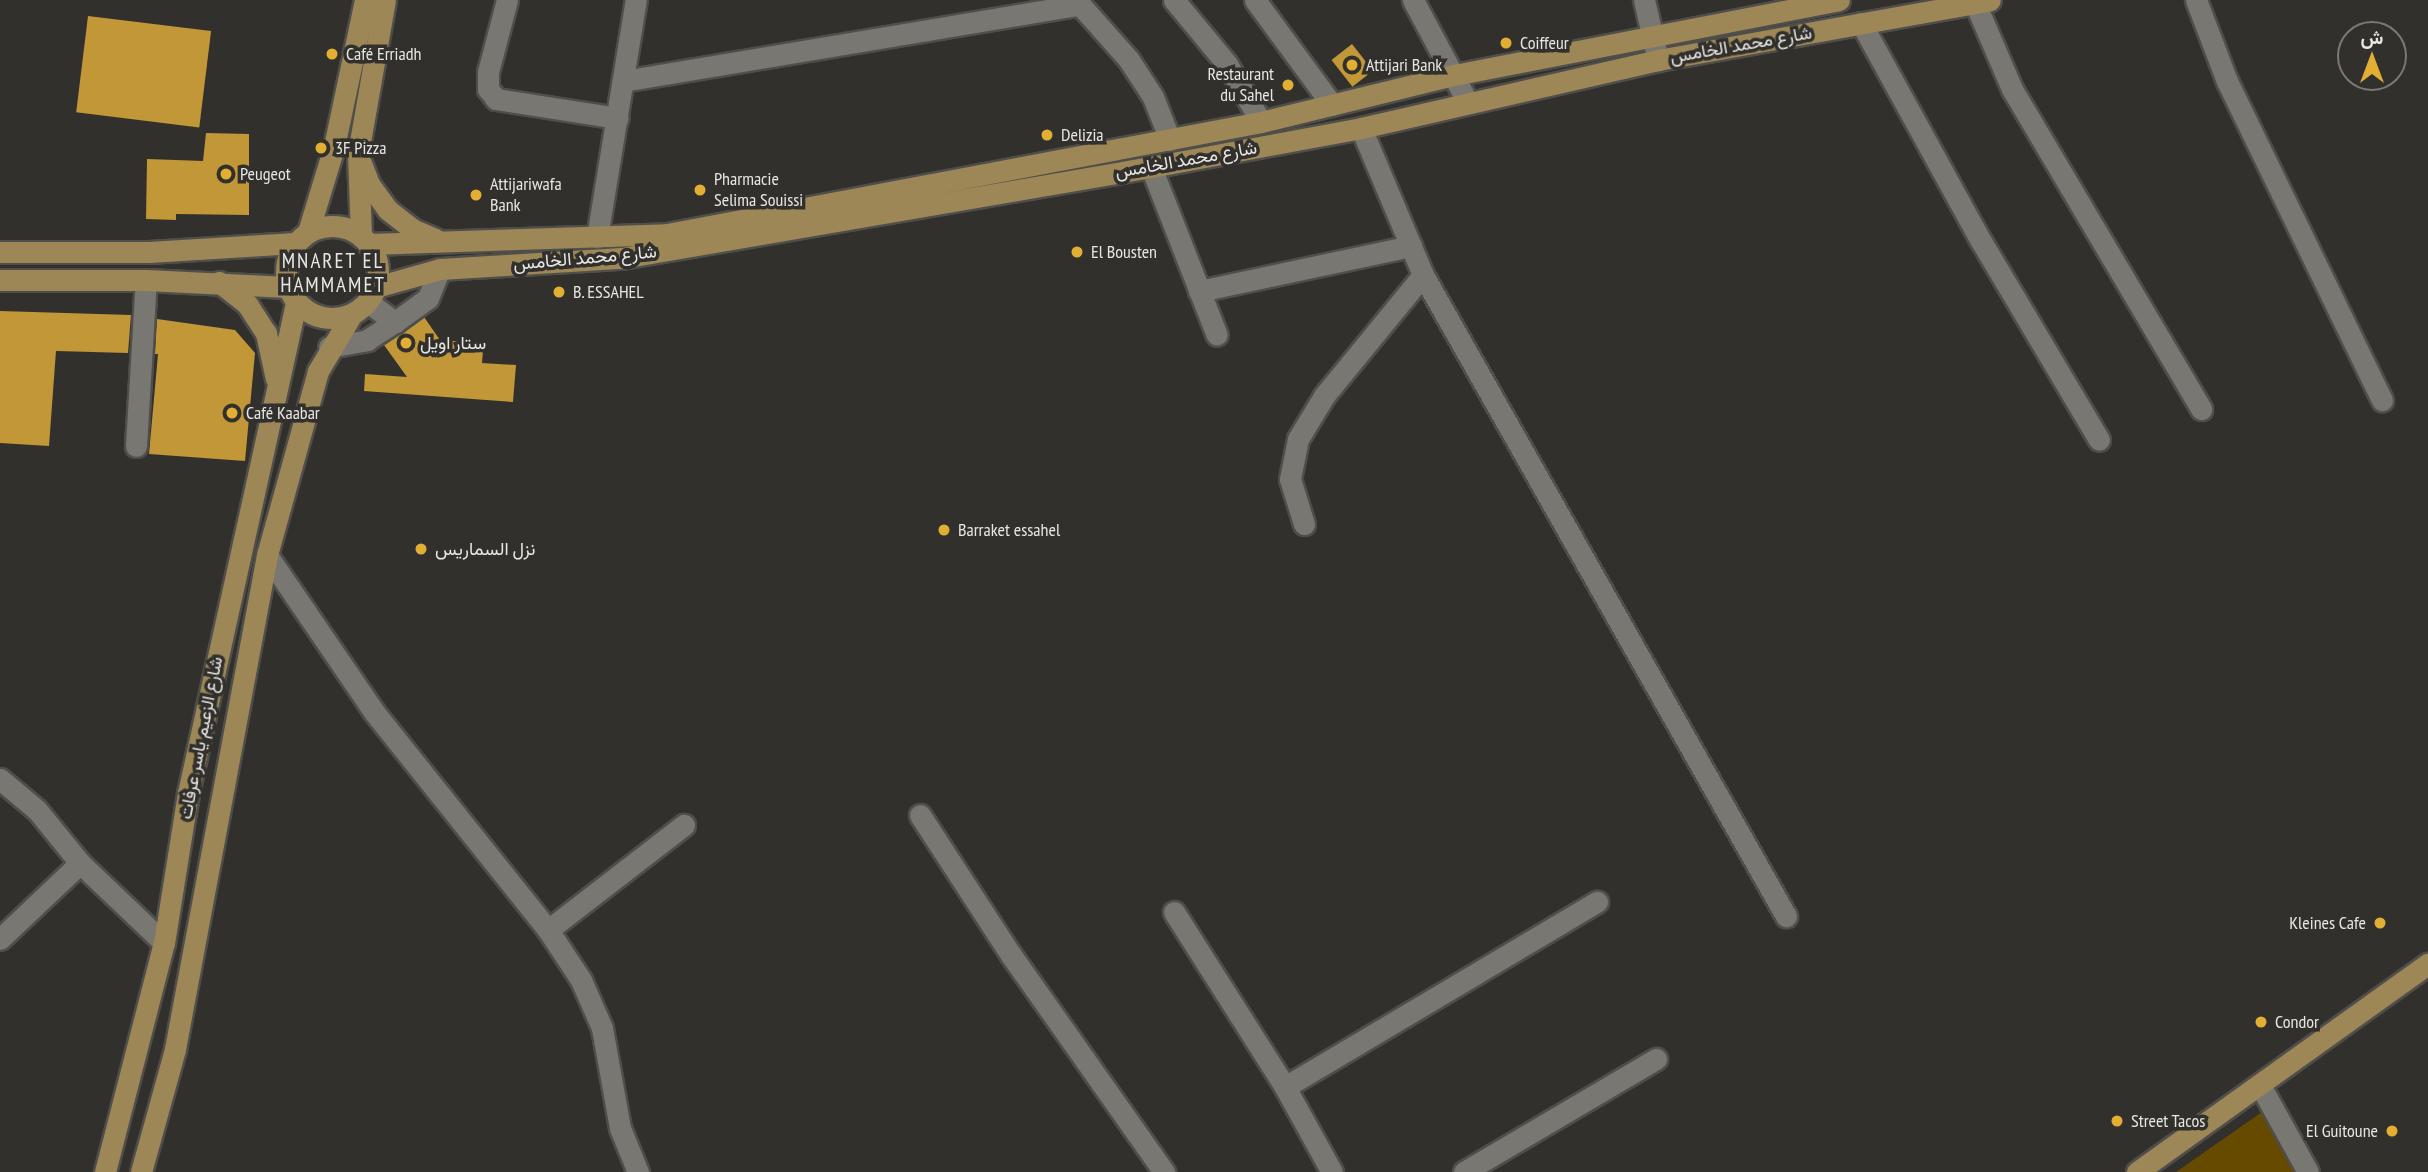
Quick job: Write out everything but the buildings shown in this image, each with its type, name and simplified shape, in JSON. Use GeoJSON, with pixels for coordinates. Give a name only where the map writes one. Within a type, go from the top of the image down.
{"type":"FeatureCollection","features":[{"type":"Feature","properties":{"kind":"main road"},"geometry":{"type":"LineString","coordinates":[[292,295],[287,256],[302,237],[337,135],[365,0]]}},
{"type":"Feature","properties":{"kind":"main road"},"geometry":{"type":"LineString","coordinates":[[0,280],[219,282],[292,295],[322,318],[365,301],[376,257],[365,240],[358,153],[385,0]]}},
{"type":"Feature","properties":{"kind":"main road","name":"شارع محمد الخامس"},"geometry":{"type":"LineString","coordinates":[[365,240],[444,242],[667,234],[1261,122],[1454,75],[1652,33],[1839,0]]}},
{"type":"Feature","properties":{"kind":"main road","name":"شارع محمد الخامس"},"geometry":{"type":"LineString","coordinates":[[365,301],[440,269],[622,258],[1151,167],[1361,128],[1467,101],[1658,60],[1861,23],[1903,7],[1982,1]]}},
{"type":"Feature","properties":{"kind":"main road"},"geometry":{"type":"LineString","coordinates":[[358,153],[369,184],[388,211],[414,230],[444,242]]}},
{"type":"Feature","properties":{"kind":"main road"},"geometry":{"type":"LineString","coordinates":[[0,252],[149,252],[302,237],[335,226],[365,240]]}},
{"type":"Feature","properties":{"kind":"main road"},"geometry":{"type":"LineString","coordinates":[[219,282],[247,304],[266,333],[276,366],[276,401]]}},
{"type":"Feature","properties":{"kind":"main road","name":"شارع الزعيم ياسر عرفات"},"geometry":{"type":"LineString","coordinates":[[105,1172],[164,943],[188,793],[276,401],[292,295]]}},
{"type":"Feature","properties":{"kind":"main road","name":"شارع الزعيم ياسر عرفات"},"geometry":{"type":"LineString","coordinates":[[141,1172],[175,1049],[267,555],[310,397],[329,347],[365,301]]}},
{"type":"Feature","properties":{"kind":"main road"},"geometry":{"type":"LineString","coordinates":[[2137,1172],[2261,1087],[2428,964]]}},
{"type":"Feature","properties":{"kind":"street"},"geometry":{"type":"LineString","coordinates":[[507,0],[488,72],[488,89],[496,99],[618,118]]}},
{"type":"Feature","properties":{"kind":"street"},"geometry":{"type":"LineString","coordinates":[[597,237],[636,0]]}},
{"type":"Feature","properties":{"kind":"street"},"geometry":{"type":"LineString","coordinates":[[1174,0],[1227,64],[1261,122]]}},
{"type":"Feature","properties":{"kind":"street"},"geometry":{"type":"LineString","coordinates":[[1255,0],[1332,105]]}},
{"type":"Feature","properties":{"kind":"street"},"geometry":{"type":"LineString","coordinates":[[1413,0],[1467,101]]}},
{"type":"Feature","properties":{"kind":"street"},"geometry":{"type":"LineString","coordinates":[[1644,0],[1658,60]]}},
{"type":"Feature","properties":{"kind":"street"},"geometry":{"type":"LineString","coordinates":[[2196,0],[2227,81],[2382,400]]}},
{"type":"Feature","properties":{"kind":"street"},"geometry":{"type":"LineString","coordinates":[[1982,1],[2012,89],[2201,409]]}},
{"type":"Feature","properties":{"kind":"street"},"geometry":{"type":"LineString","coordinates":[[623,81],[1078,2],[1147,88],[1170,140]]}},
{"type":"Feature","properties":{"kind":"street"},"geometry":{"type":"LineString","coordinates":[[1861,23],[1980,242],[2099,440]]}},
{"type":"Feature","properties":{"kind":"street"},"geometry":{"type":"LineString","coordinates":[[1361,128],[1423,275],[1786,916]]}},
{"type":"Feature","properties":{"kind":"street"},"geometry":{"type":"LineString","coordinates":[[1151,167],[1217,335]]}},
{"type":"Feature","properties":{"kind":"street"},"geometry":{"type":"LineString","coordinates":[[1199,291],[1411,246]]}},
{"type":"Feature","properties":{"kind":"street"},"geometry":{"type":"LineString","coordinates":[[329,347],[367,340],[395,322],[428,298],[440,269]]}},
{"type":"Feature","properties":{"kind":"street"},"geometry":{"type":"LineString","coordinates":[[1304,524],[1290,479],[1298,439],[1324,396],[1423,275]]}},
{"type":"Feature","properties":{"kind":"street"},"geometry":{"type":"LineString","coordinates":[[136,446],[146,280]]}},
{"type":"Feature","properties":{"kind":"street"},"geometry":{"type":"LineString","coordinates":[[365,301],[395,322]]}},
{"type":"Feature","properties":{"kind":"street"},"geometry":{"type":"LineString","coordinates":[[267,555],[416,769],[548,930],[594,1004],[620,1128],[638,1172]]}},
{"type":"Feature","properties":{"kind":"street"},"geometry":{"type":"LineString","coordinates":[[0,779],[9,783],[37,810],[80,863],[164,943]]}},
{"type":"Feature","properties":{"kind":"street"},"geometry":{"type":"LineString","coordinates":[[920,815],[1010,955],[1164,1172]]}},
{"type":"Feature","properties":{"kind":"street"},"geometry":{"type":"LineString","coordinates":[[548,930],[684,825]]}},
{"type":"Feature","properties":{"kind":"street"},"geometry":{"type":"LineString","coordinates":[[0,939],[80,863]]}},
{"type":"Feature","properties":{"kind":"street"},"geometry":{"type":"LineString","coordinates":[[1285,1087],[1597,902]]}},
{"type":"Feature","properties":{"kind":"street"},"geometry":{"type":"LineString","coordinates":[[1174,912],[1285,1087],[1332,1172]]}},
{"type":"Feature","properties":{"kind":"street"},"geometry":{"type":"LineString","coordinates":[[1464,1172],[1656,1059]]}},
{"type":"Feature","properties":{"kind":"street"},"geometry":{"type":"LineString","coordinates":[[2261,1087],[2308,1172]]}},
{"type":"Feature","properties":{"kind":"shaded area"},"geometry":{"type":"Polygon","coordinates":[[[2272,1105],[2310,1172],[2176,1172],[2272,1105]]]}},
{"type":"Feature","properties":{"kind":"place","name":"Coiffeur"},"geometry":{"type":"Point","coordinates":[1506,43]}},
{"type":"Feature","properties":{"kind":"place","name":"Café Erriadh"},"geometry":{"type":"Point","coordinates":[332,54]}},
{"type":"Feature","properties":{"kind":"place","name":"Attijari Bank"},"geometry":{"type":"Point","coordinates":[1352,65]}},
{"type":"Feature","properties":{"kind":"place","name":"Restaurant du Sahel"},"geometry":{"type":"Point","coordinates":[1288,85]}},
{"type":"Feature","properties":{"kind":"place","name":"Delizia"},"geometry":{"type":"Point","coordinates":[1047,135]}},
{"type":"Feature","properties":{"kind":"place","name":"3F Pizza"},"geometry":{"type":"Point","coordinates":[321,148]}},
{"type":"Feature","properties":{"kind":"place","name":"Peugeot"},"geometry":{"type":"Point","coordinates":[226,174]}},
{"type":"Feature","properties":{"kind":"place","name":"Pharmacie Selima Souissi"},"geometry":{"type":"Point","coordinates":[700,190]}},
{"type":"Feature","properties":{"kind":"place","name":"Attijariwafa Bank"},"geometry":{"type":"Point","coordinates":[476,195]}},
{"type":"Feature","properties":{"kind":"place","name":"El Bousten"},"geometry":{"type":"Point","coordinates":[1077,252]}},
{"type":"Feature","properties":{"kind":"place","name":"B. ESSAHEL"},"geometry":{"type":"Point","coordinates":[559,292]}},
{"type":"Feature","properties":{"kind":"place","name":"ستار اويل"},"geometry":{"type":"Point","coordinates":[406,343]}},
{"type":"Feature","properties":{"kind":"place","name":"Café Kaabar"},"geometry":{"type":"Point","coordinates":[232,413]}},
{"type":"Feature","properties":{"kind":"place","name":"Barraket essahel"},"geometry":{"type":"Point","coordinates":[944,530]}},
{"type":"Feature","properties":{"kind":"place","name":"نزل السماريس"},"geometry":{"type":"Point","coordinates":[421,549]}},
{"type":"Feature","properties":{"kind":"place","name":"Kleines Cafe"},"geometry":{"type":"Point","coordinates":[2380,923]}},
{"type":"Feature","properties":{"kind":"place","name":"Condor"},"geometry":{"type":"Point","coordinates":[2261,1022]}},
{"type":"Feature","properties":{"kind":"place","name":"Street Tacos"},"geometry":{"type":"Point","coordinates":[2117,1121]}},
{"type":"Feature","properties":{"kind":"place","name":"El Guitoune"},"geometry":{"type":"Point","coordinates":[2392,1131]}},
{"type":"Feature","properties":{"kind":"district","name":"MNARET EL HAMMAMET"},"geometry":{"type":"Point","coordinates":[333,273]}}]}
